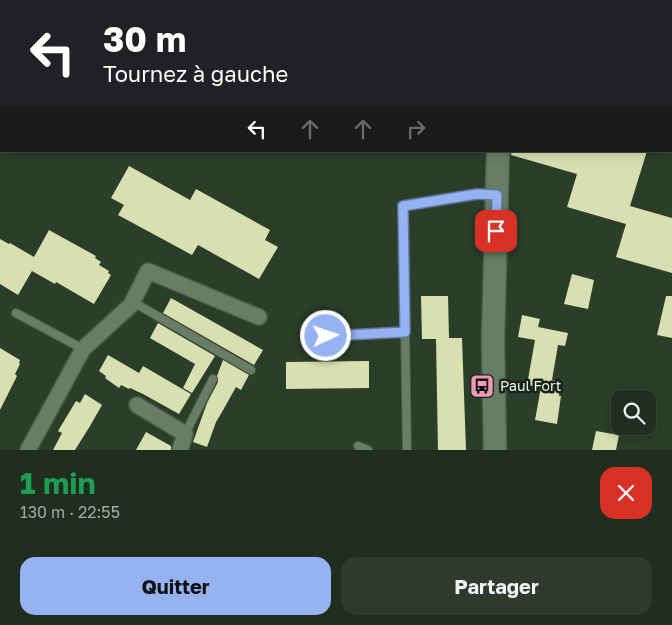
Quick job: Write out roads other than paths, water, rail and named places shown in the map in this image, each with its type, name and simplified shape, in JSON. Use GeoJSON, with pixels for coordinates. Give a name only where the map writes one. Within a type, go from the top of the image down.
{"type":"FeatureCollection","features":[{"type":"Feature","properties":{"kind":"main road"},"geometry":{"type":"LineString","coordinates":[[495,450],[493,340],[498,152]]}},
{"type":"Feature","properties":{"kind":"street"},"geometry":{"type":"LineString","coordinates":[[28,450],[83,349],[131,305],[148,270],[259,316]]}},
{"type":"Feature","properties":{"kind":"street"},"geometry":{"type":"LineString","coordinates":[[136,406],[185,434],[180,450]]}},
{"type":"Feature","properties":{"kind":"lane"},"geometry":{"type":"LineString","coordinates":[[407,450],[403,206],[477,194],[497,195]]}},
{"type":"Feature","properties":{"kind":"lane"},"geometry":{"type":"LineString","coordinates":[[133,302],[251,370]]}},
{"type":"Feature","properties":{"kind":"lane"},"geometry":{"type":"LineString","coordinates":[[16,313],[83,349]]}},
{"type":"Feature","properties":{"kind":"lane"},"geometry":{"type":"LineString","coordinates":[[306,337],[405,332]]}},
{"type":"Feature","properties":{"kind":"lane"},"geometry":{"type":"LineString","coordinates":[[185,434],[213,379]]}},
{"type":"Feature","properties":{"kind":"lane"},"geometry":{"type":"LineString","coordinates":[[358,446],[368,450]]}},
{"type":"Feature","properties":{"kind":"place","name":"Paul Fort"},"geometry":{"type":"Point","coordinates":[482,386]}}]}
